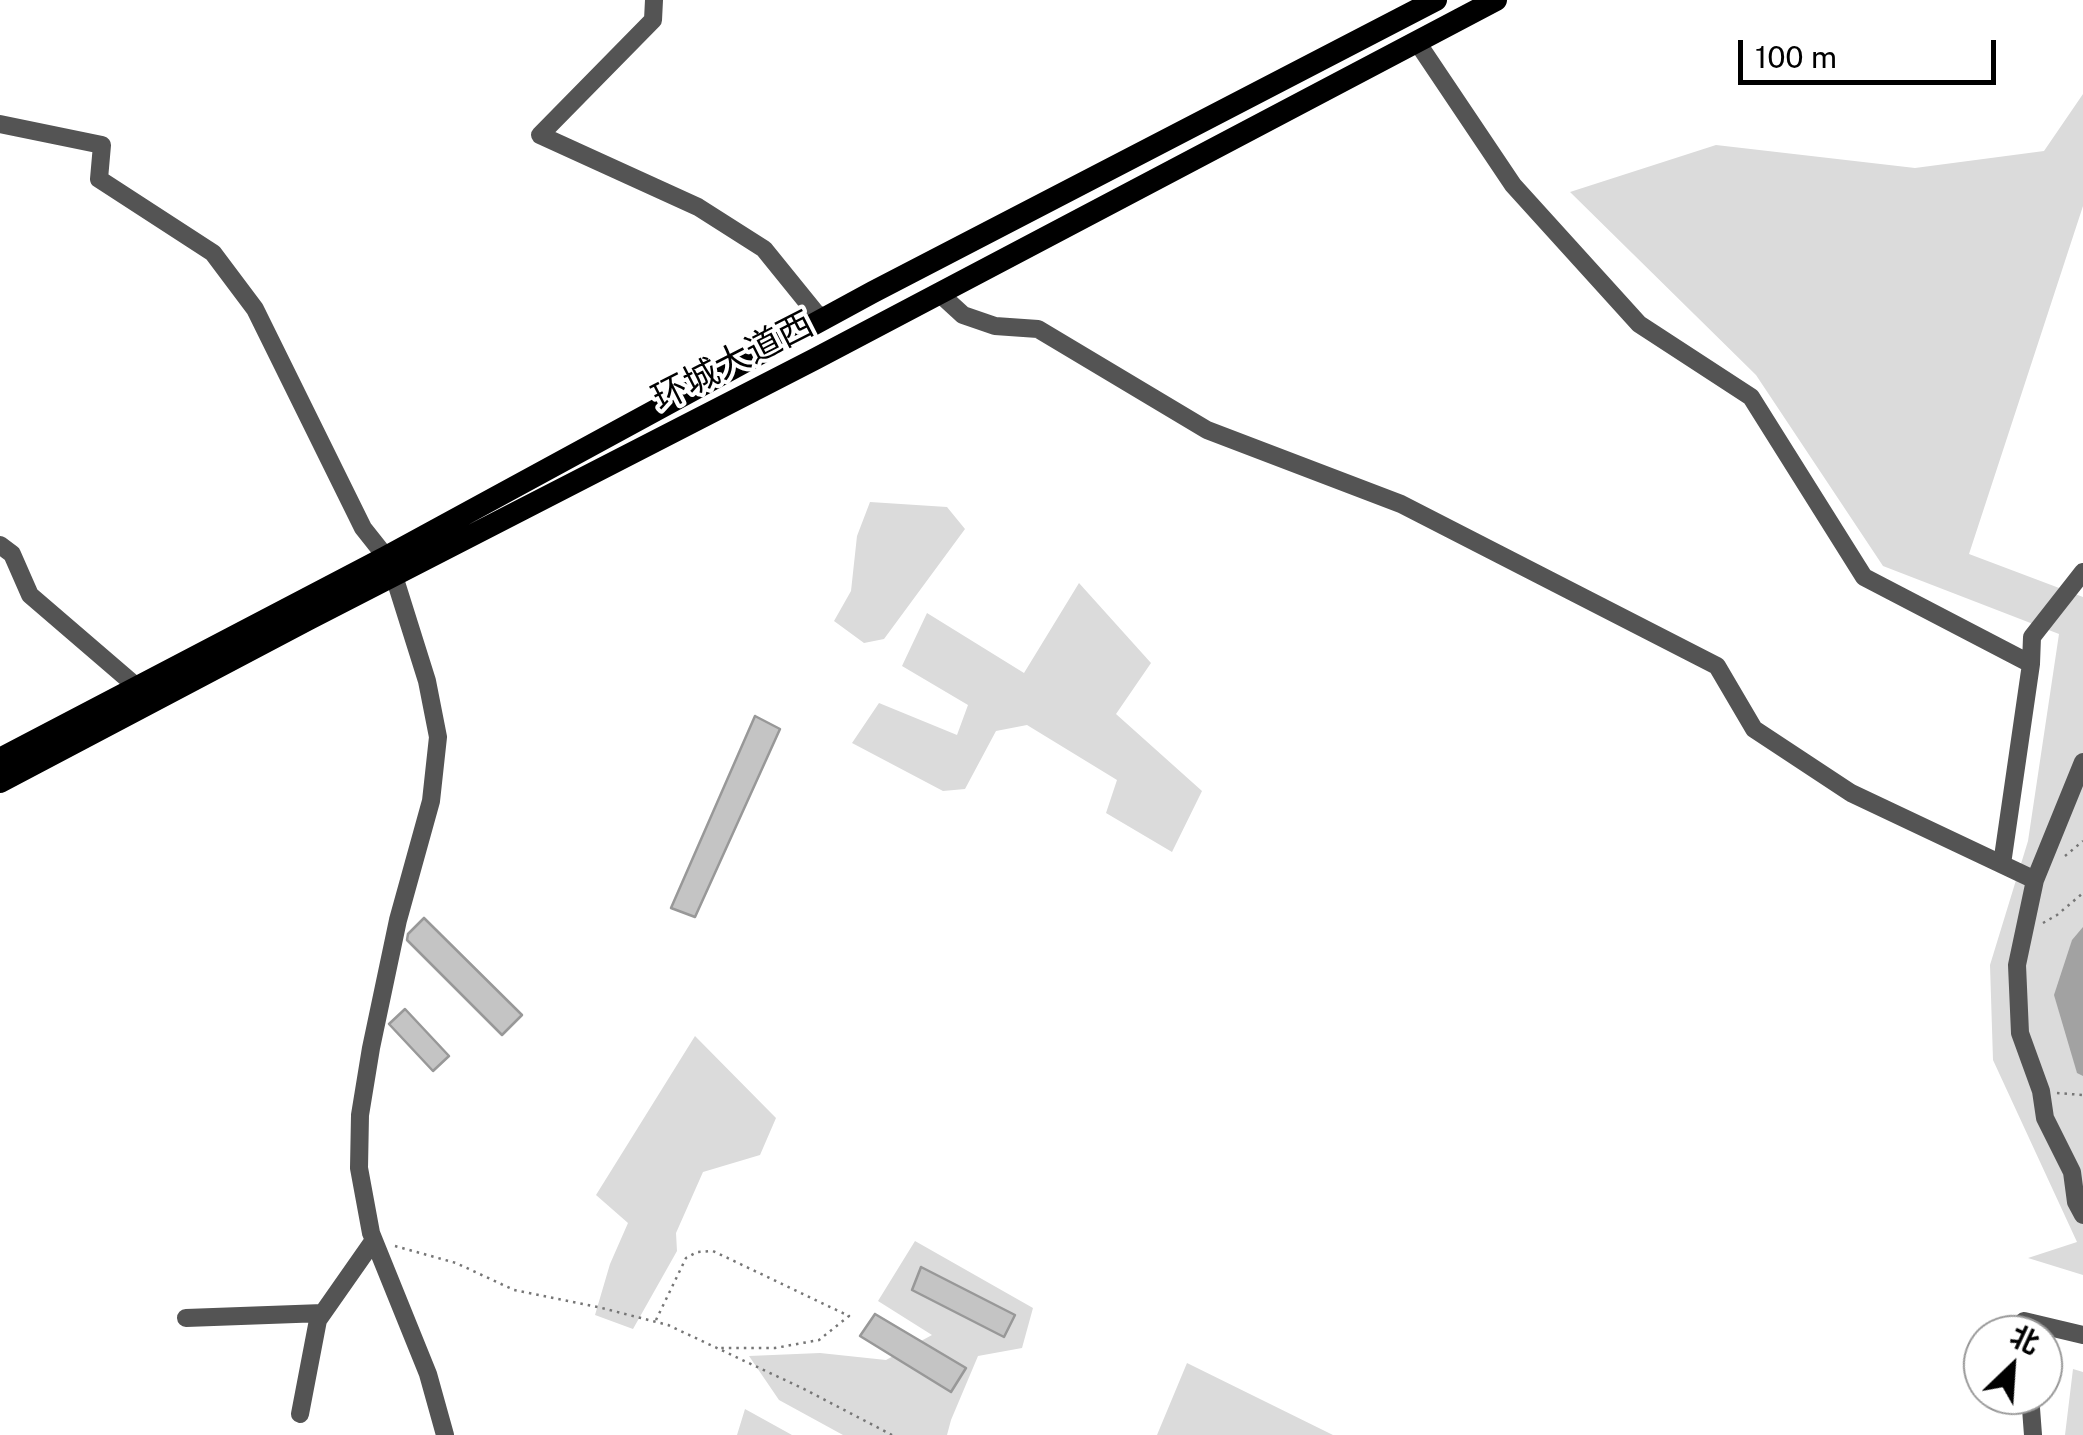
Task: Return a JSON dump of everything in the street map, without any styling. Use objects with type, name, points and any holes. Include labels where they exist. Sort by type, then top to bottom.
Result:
[{"type":"main road","name":"环城大道西","points":[[390,566],[825,318],[1401,9],[1436,0]]},
{"type":"main road","name":"环城大道西","points":[[0,782],[142,696],[390,566],[940,293],[1496,0]]},
{"type":"main road","name":"环城大道西","points":[[0,759],[142,696]]},
{"type":"street","points":[[654,0],[654,20],[540,135],[698,207],[764,249],[815,312],[825,318]]},
{"type":"street","points":[[1418,42],[1514,186],[1639,324],[1751,397],[1864,577],[2031,664]]},
{"type":"street","points":[[0,124],[102,145],[100,179],[213,253],[255,309],[362,528],[390,566],[427,681],[438,738],[431,802],[398,920],[371,1048],[360,1115],[358,1168],[374,1240],[428,1374],[445,1435]]},
{"type":"street","points":[[940,293],[963,315],[995,326],[1038,329],[1208,430],[1401,504],[1716,666],[1754,729],[1851,793],[2035,880]]},
{"type":"street","points":[[0,546],[12,554],[30,595],[142,696]]},
{"type":"street","points":[[2002,864],[2032,637],[2083,572]]},
{"type":"street","points":[[2083,762],[2035,880],[2016,964],[2020,1033],[2041,1091],[2045,1118],[2072,1172],[2076,1202],[2083,1215]]},
{"type":"street","points":[[300,1414],[318,1320],[374,1240]]},
{"type":"street","points":[[186,1318],[323,1312]]},
{"type":"path","points":[[2024,932],[2057,916],[2083,893]]},
{"type":"path","points":[[2041,1091],[2083,1095]]},
{"type":"path","points":[[374,1240],[456,1262],[514,1290],[668,1324],[892,1435]]},
{"type":"path","points":[[656,1321],[686,1258],[697,1252],[713,1251],[849,1316],[819,1340],[774,1348],[718,1348]]},
{"type":"shaded area","points":[[2083,94],[2083,206],[1969,554],[2083,597],[2083,1275],[2028,1258],[2077,1242],[1993,1060],[1990,965],[2028,841],[2059,634],[1883,566],[1756,375],[1570,192],[1716,145],[1915,168],[2044,151]]},
{"type":"shaded area","points":[[870,502],[947,507],[965,529],[884,639],[864,643],[834,621],[851,591],[857,536]]},
{"type":"shaded area","points":[[1079,583],[1151,663],[1116,714],[1202,791],[1172,852],[1106,813],[1117,780],[1027,725],[996,731],[965,789],[943,791],[852,743],[879,703],[957,735],[968,705],[902,666],[927,613],[1024,673]]},
{"type":"shaded area","points":[[2083,927],[2083,1076],[2077,1073],[2054,995],[2072,940]]},
{"type":"shaded area","points":[[695,1036],[776,1118],[760,1155],[703,1172],[676,1233],[677,1251],[633,1329],[595,1315],[610,1264],[628,1223],[596,1195]]},
{"type":"shaded area","points":[[915,1241],[1033,1308],[1022,1348],[978,1356],[947,1435],[843,1435],[779,1400],[749,1356],[820,1353],[886,1360],[932,1335],[878,1301]]},
{"type":"shaded area","points":[[1187,1363],[1333,1435],[1157,1435]]},
{"type":"shaded area","points":[[2073,1369],[2083,1372],[2083,1435],[2065,1435]]},
{"type":"shaded area","points":[[745,1409],[792,1435],[737,1435]]},
{"type":"building","points":[[755,716],[780,729],[695,917],[671,908]]},
{"type":"building","points":[[424,918],[522,1015],[502,1035],[407,940]]},
{"type":"building","points":[[405,1009],[449,1056],[433,1071],[389,1024]]},
{"type":"building","points":[[921,1267],[1015,1315],[1004,1337],[912,1290]]},
{"type":"building","points":[[875,1314],[966,1368],[951,1392],[860,1336]]}]
